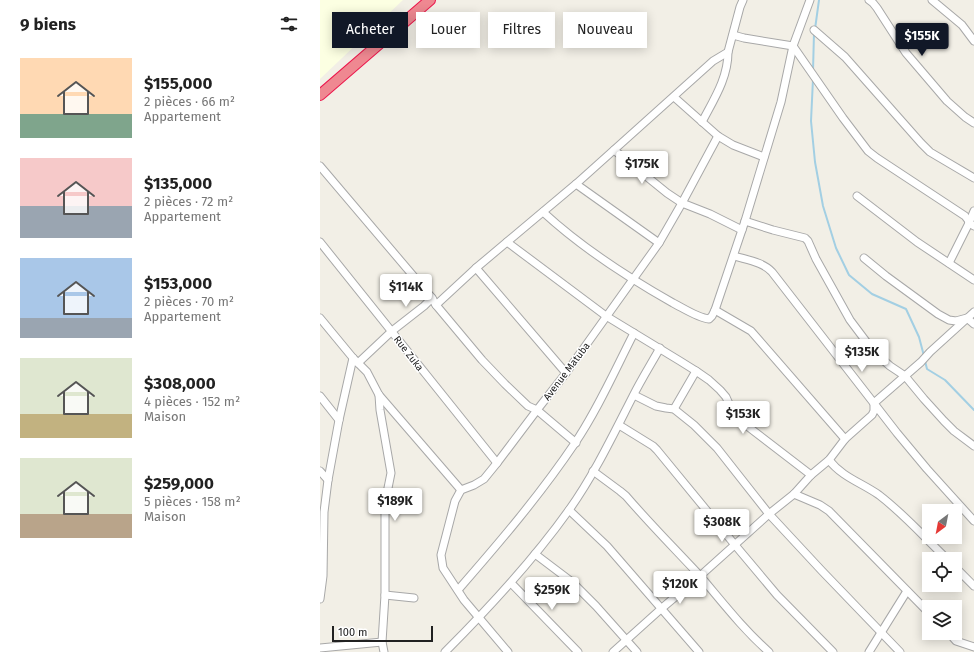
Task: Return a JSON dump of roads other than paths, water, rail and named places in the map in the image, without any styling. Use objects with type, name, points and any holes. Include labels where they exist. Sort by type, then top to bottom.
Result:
[{"type":"highway","points":[[320,95],[430,0]]},
{"type":"street","points":[[702,122],[722,82],[728,65],[728,52],[743,0]]},
{"type":"street","points":[[543,212],[563,230],[633,279],[680,307],[704,319],[709,319],[715,310],[734,256],[781,102],[793,46],[810,0]]},
{"type":"street","points":[[869,0],[877,8],[906,53],[947,100],[964,117],[974,123]]},
{"type":"street","points":[[932,0],[962,25],[974,41]]},
{"type":"street","points":[[814,30],[845,57],[930,152],[974,178]]},
{"type":"street","points":[[733,35],[793,46],[842,118],[868,151],[965,216],[972,225]]},
{"type":"street","points":[[436,304],[476,268],[576,184],[714,61],[728,52]]},
{"type":"street","points":[[674,97],[718,136],[733,145],[764,157]]},
{"type":"street","name":"Avenue Matuba","points":[[461,490],[474,485],[484,478],[566,373],[659,243],[718,136]]},
{"type":"street","points":[[614,150],[667,194],[682,203],[710,214],[742,230]]},
{"type":"street","points":[[320,166],[432,298],[482,360],[528,406],[537,410],[576,442]]},
{"type":"street","points":[[576,184],[659,243]]},
{"type":"street","points":[[857,196],[917,242],[974,280]]},
{"type":"street","points":[[949,263],[972,225],[974,211]]},
{"type":"street","points":[[744,222],[805,238],[854,325],[874,352],[890,366],[905,376],[944,421],[954,431],[974,446]]},
{"type":"street","name":"Rue Zuka","points":[[320,242],[497,463]]},
{"type":"street","points":[[507,242],[606,316],[660,348],[709,380],[726,397],[734,415],[811,475]]},
{"type":"street","points":[[734,256],[762,264],[772,272],[897,433],[974,521]]},
{"type":"street","points":[[864,258],[938,314],[949,320],[956,321],[967,318]]},
{"type":"street","points":[[476,268],[566,373]]},
{"type":"street","points":[[320,599],[323,576],[322,544],[324,512],[328,480],[339,420],[355,361],[432,298]]},
{"type":"street","points":[[715,310],[751,331],[845,439]]},
{"type":"street","points":[[613,652],[769,514],[794,494],[811,475],[829,460],[845,439],[872,415],[874,411],[874,403],[921,362],[974,312]]},
{"type":"street","points":[[320,318],[355,361],[366,372],[379,395],[461,490],[456,501],[441,555],[443,568],[464,600],[508,652]]},
{"type":"street","points":[[967,318],[974,324]]},
{"type":"street","points":[[458,590],[537,495],[576,442],[593,414],[634,333]]},
{"type":"street","points":[[444,652],[479,618],[511,583],[569,510],[619,425],[660,348]]},
{"type":"street","points":[[674,409],[696,371]]},
{"type":"street","points":[[379,395],[380,410],[391,473],[385,503],[385,595],[382,642],[384,652]]},
{"type":"street","points":[[634,395],[656,406],[674,409],[694,425],[717,448],[769,514],[900,652]]},
{"type":"street","points":[[320,396],[339,420]]},
{"type":"street","points":[[619,425],[657,450],[777,595],[833,652]]},
{"type":"street","points":[[829,460],[840,472],[878,494],[894,507],[911,522],[939,552]]},
{"type":"street","points":[[320,471],[328,480]]},
{"type":"street","points":[[593,471],[626,496],[700,576],[755,640],[769,652]]},
{"type":"street","points":[[794,494],[820,505],[829,511],[922,606]]},
{"type":"street","points":[[569,510],[607,546],[699,652]]},
{"type":"street","points":[[535,554],[572,582],[596,606],[637,652]]},
{"type":"street","points":[[962,574],[974,586]]},
{"type":"street","points":[[511,583],[578,652]]},
{"type":"street","points":[[869,652],[880,632],[907,591]]},
{"type":"street","points":[[385,595],[414,598]]},
{"type":"street","points":[[955,640],[974,647]]},
{"type":"street","points":[[320,648],[382,642]]},
{"type":"waterway","points":[[815,29],[819,0]]},
{"type":"waterway","points":[[813,71],[814,33]]},
{"type":"waterway","points":[[813,79],[811,121],[815,162],[823,206],[836,248],[849,275],[872,294],[906,309],[919,337],[924,356]]},
{"type":"waterway","points":[[925,361],[927,369],[945,380],[974,410]]}]
